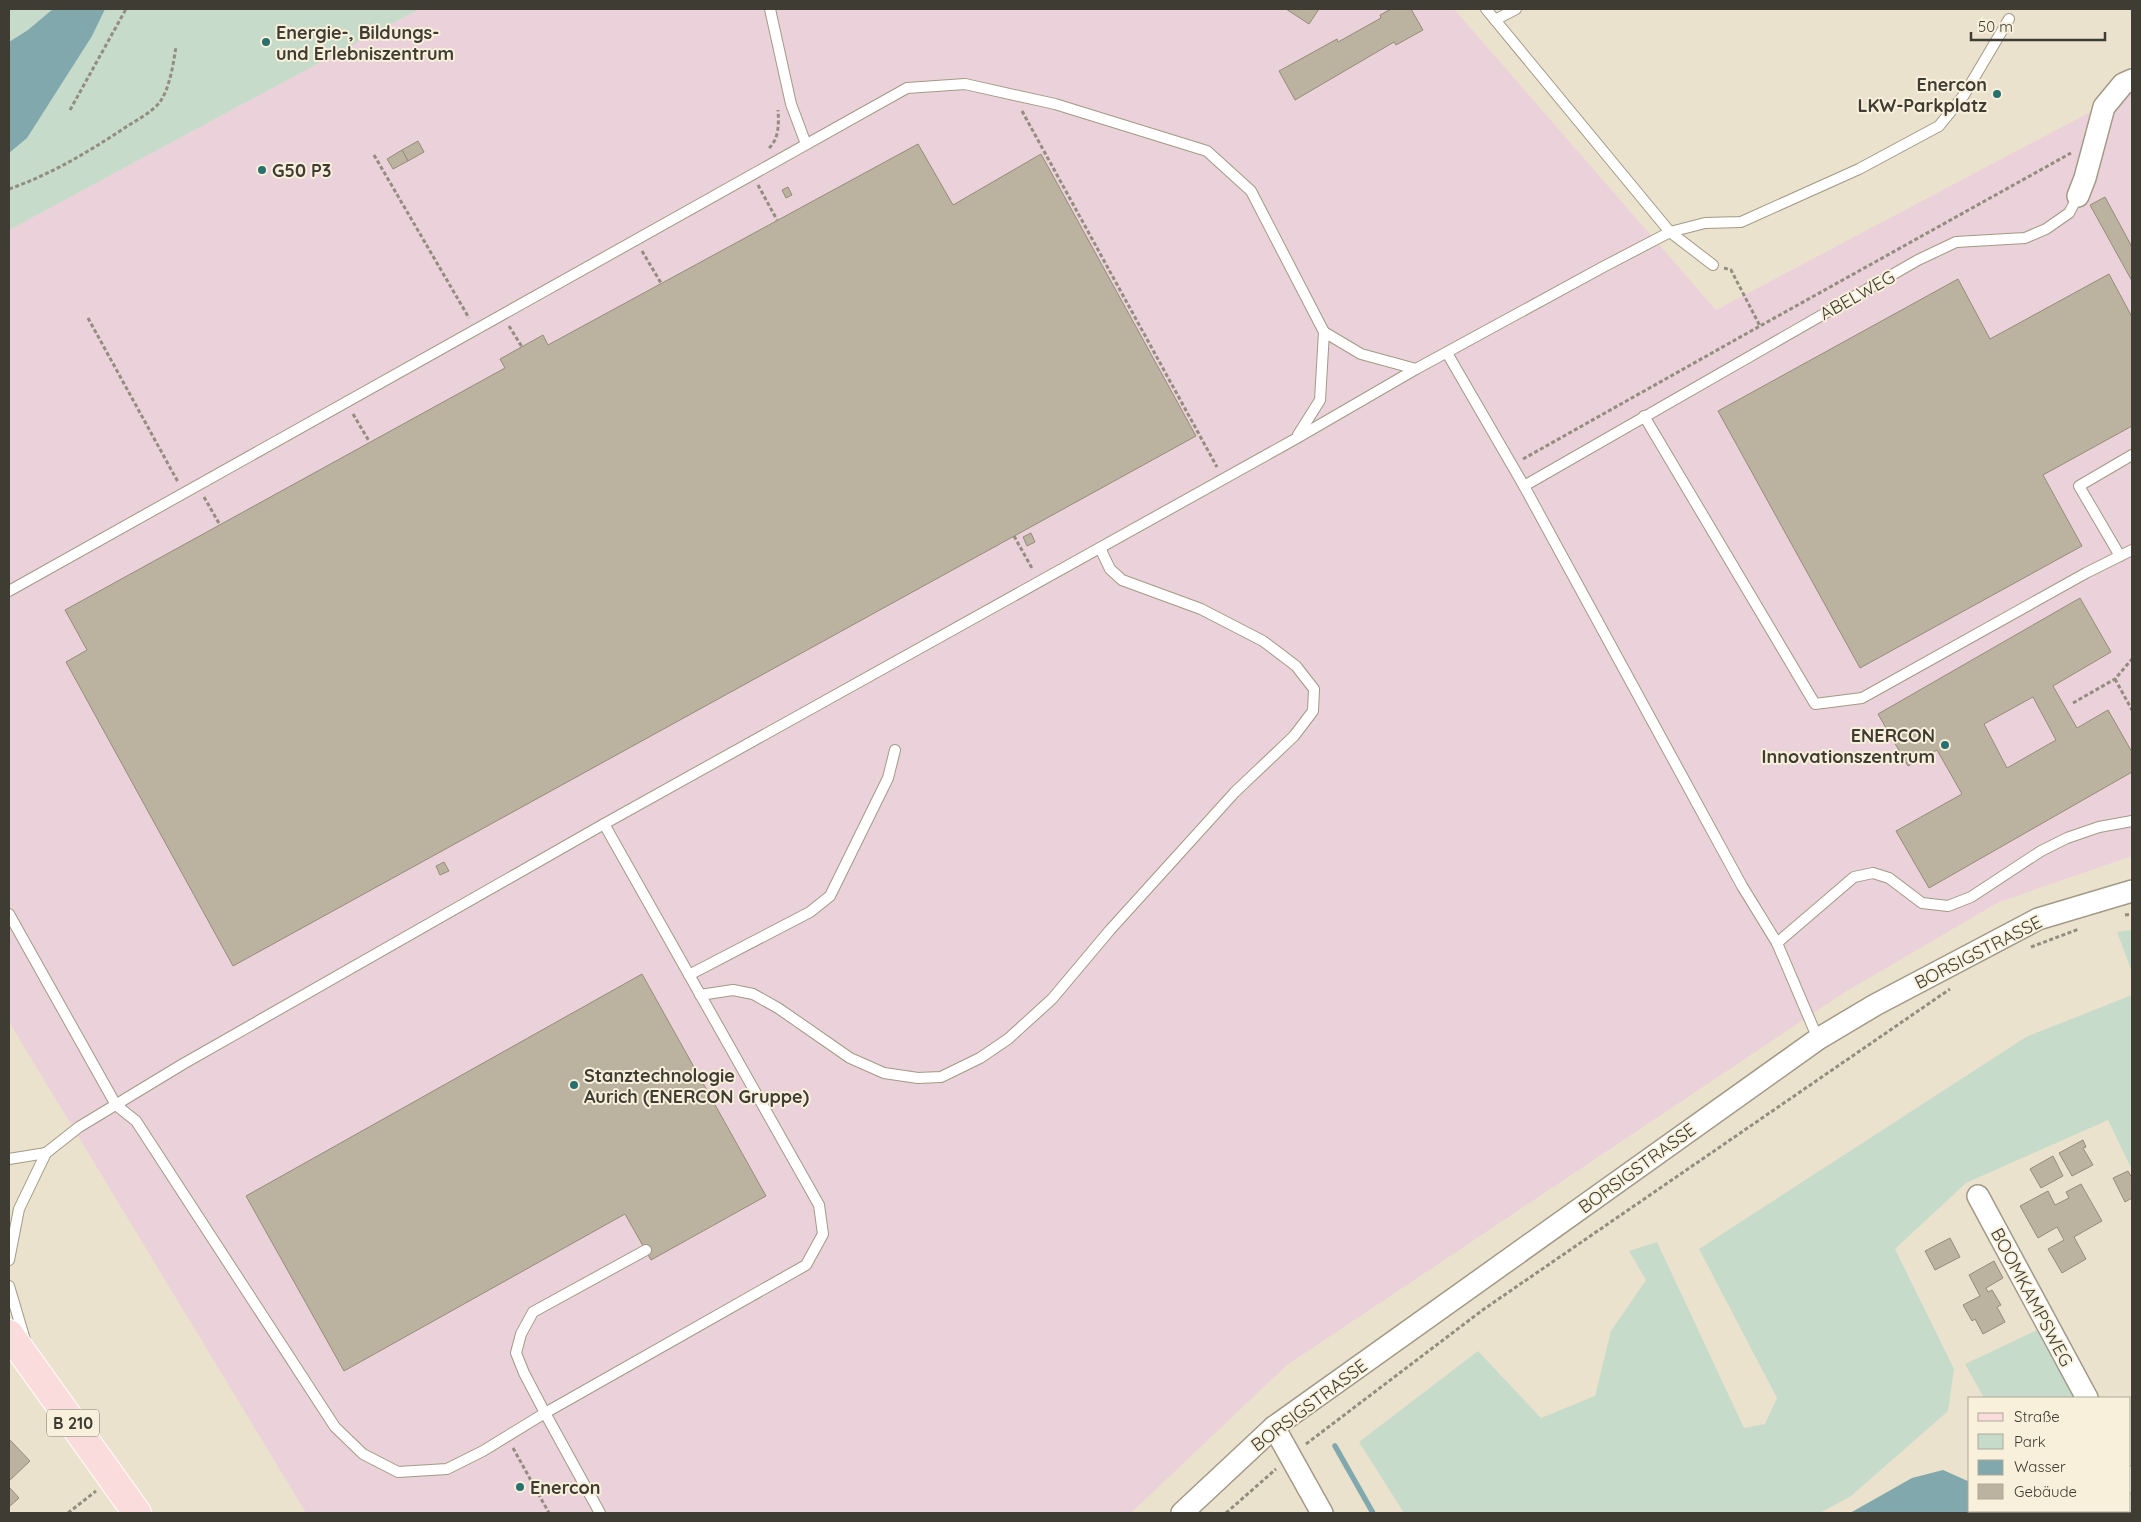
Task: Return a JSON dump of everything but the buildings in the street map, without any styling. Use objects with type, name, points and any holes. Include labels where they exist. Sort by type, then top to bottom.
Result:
[{"type":"main road","name":"B 210","points":[[9,1334],[136,1513]]},
{"type":"street","name":"ABELWEG","points":[[2078,196],[2104,108],[2123,84],[2132,80]]},
{"type":"street","name":"BORSIGSTRASSE","points":[[1182,1513],[1274,1427],[1818,1039],[1875,1004],[2038,919],[2132,891]]},
{"type":"street","name":"BOOMKAMPSWEG","points":[[1978,1196],[2086,1397]]},
{"type":"street","points":[[1274,1427],[1322,1513]]},
{"type":"lane","points":[[770,9],[791,104],[806,144]]},
{"type":"lane","points":[[1486,9],[1670,232],[1713,265]]},
{"type":"lane","points":[[1495,20],[1516,9]]},
{"type":"lane","points":[[9,1260],[19,1209],[46,1153],[79,1127],[183,1064],[604,824],[1297,438],[1416,369],[1670,232],[1705,223],[1741,222],[1859,169],[1939,126],[1964,95],[2009,19]]},
{"type":"lane","points":[[9,590],[907,88],[965,84],[1013,94],[1055,104],[1207,151],[1251,191],[1324,332],[1320,400],[1297,438]]},
{"type":"lane","name":"ABELWEG","points":[[1524,486],[1918,260],[1956,242],[2025,238],[2046,229],[2069,213],[2078,196]]},
{"type":"lane","points":[[1324,332],[1361,354],[1416,369]]},
{"type":"lane","points":[[1447,353],[1524,486],[1742,886],[1777,943],[1818,1039]]},
{"type":"lane","points":[[1644,416],[1815,704],[1862,698],[2132,550]]},
{"type":"lane","points":[[2120,556],[2079,486],[2132,455]]},
{"type":"lane","points":[[700,995],[733,990],[753,994],[778,1008],[850,1058],[867,1066],[893,1074],[918,1078],[940,1077],[980,1058],[1008,1039],[1052,999],[1110,930],[1228,799],[1294,736],[1313,711],[1314,689],[1296,666],[1263,641],[1201,609],[1122,580],[1110,570],[1100,548]]},
{"type":"lane","points":[[689,975],[810,912],[830,896],[888,778],[895,750]]},
{"type":"lane","points":[[1777,943],[1854,877],[1873,873],[1889,878],[1922,903],[1948,906],[1971,897],[2041,851],[2067,838],[2099,827],[2132,821]]},
{"type":"lane","points":[[9,914],[116,1105],[136,1121],[335,1427],[363,1454],[398,1472],[447,1470],[806,1265],[823,1234],[819,1205],[604,824]]},
{"type":"lane","points":[[9,1159],[46,1153]]},
{"type":"lane","points":[[600,1513],[524,1373],[516,1353],[521,1334],[533,1312],[646,1250]]},
{"type":"lane","points":[[9,1286],[25,1341],[48,1388]]},
{"type":"path","points":[[70,110],[126,9]]},
{"type":"path","points":[[9,189],[43,177],[101,144],[145,115],[160,102],[171,74],[176,47]]},
{"type":"path","points":[[1013,94],[1223,479]]},
{"type":"path","points":[[773,163],[767,150],[774,144],[778,132],[777,108]]},
{"type":"path","points":[[1512,466],[2096,140]]},
{"type":"path","points":[[374,155],[476,329]]},
{"type":"path","points":[[752,174],[777,220]]},
{"type":"path","points":[[636,240],[661,283]]},
{"type":"path","points":[[1713,265],[1731,270],[1760,326]]},
{"type":"path","points":[[502,314],[522,347]]},
{"type":"path","points":[[88,318],[184,492]]},
{"type":"path","points":[[346,402],[369,442]]},
{"type":"path","points":[[197,485],[220,525]]},
{"type":"path","points":[[1014,536],[1040,582]]},
{"type":"path","points":[[2073,703],[2115,679],[2132,659]]},
{"type":"path","points":[[2115,679],[2132,710]]},
{"type":"path","points":[[2117,917],[2132,914]]},
{"type":"path","name":"BORSIGSTRASSE","points":[[2023,950],[2083,928]]},
{"type":"path","name":"BORSIGSTRASSE","points":[[1226,1513],[1290,1456],[1484,1309],[1850,1056],[1953,988]]},
{"type":"path","points":[[506,1437],[549,1513]]},
{"type":"path","points":[[68,1513],[112,1478]]},
{"type":"shaded area","points":[[419,9],[1454,9],[1716,310],[2132,90],[2132,856],[1999,902],[1845,992],[1287,1365],[1131,1513],[306,1513],[9,1022],[9,230]]},
{"type":"green space","points":[[9,9],[419,9],[9,230]]},
{"type":"green space","points":[[2132,930],[2132,972],[2117,932]]},
{"type":"green space","points":[[2132,995],[2132,1170],[2108,1120],[1966,1183],[1895,1249],[1954,1369],[1948,1411],[1851,1496],[1820,1513],[1404,1513],[1359,1442],[1478,1351],[1541,1418],[1595,1396],[1611,1331],[1646,1280],[1629,1251],[1657,1242],[1744,1428],[1765,1424],[1777,1398],[1699,1249],[2026,1037]]},
{"type":"green space","points":[[2037,1330],[2073,1397],[1983,1397],[1965,1364]]},
{"type":"water","points":[[53,9],[105,9],[92,36],[27,138],[9,153],[9,42],[28,30]]},
{"type":"water","points":[[1943,1470],[1968,1481],[1968,1512],[1995,1513],[1850,1513],[1912,1478]]},
{"type":"waterway","points":[[1335,1446],[1373,1513]]},
{"type":"place","name":"Energie-, Bildungs- und Erlebniszentrum","points":[[266,42]]},
{"type":"place","name":"Enercon LKW-Parkplatz","points":[[1997,94]]},
{"type":"place","name":"G50 P3","points":[[262,170]]},
{"type":"place","name":"ENERCON Innovationszentrum","points":[[1945,745]]},
{"type":"place","name":"Stanztechnologie Aurich (ENERCON Gruppe)","points":[[574,1085]]},
{"type":"place","name":"Enercon","points":[[520,1487]]}]
